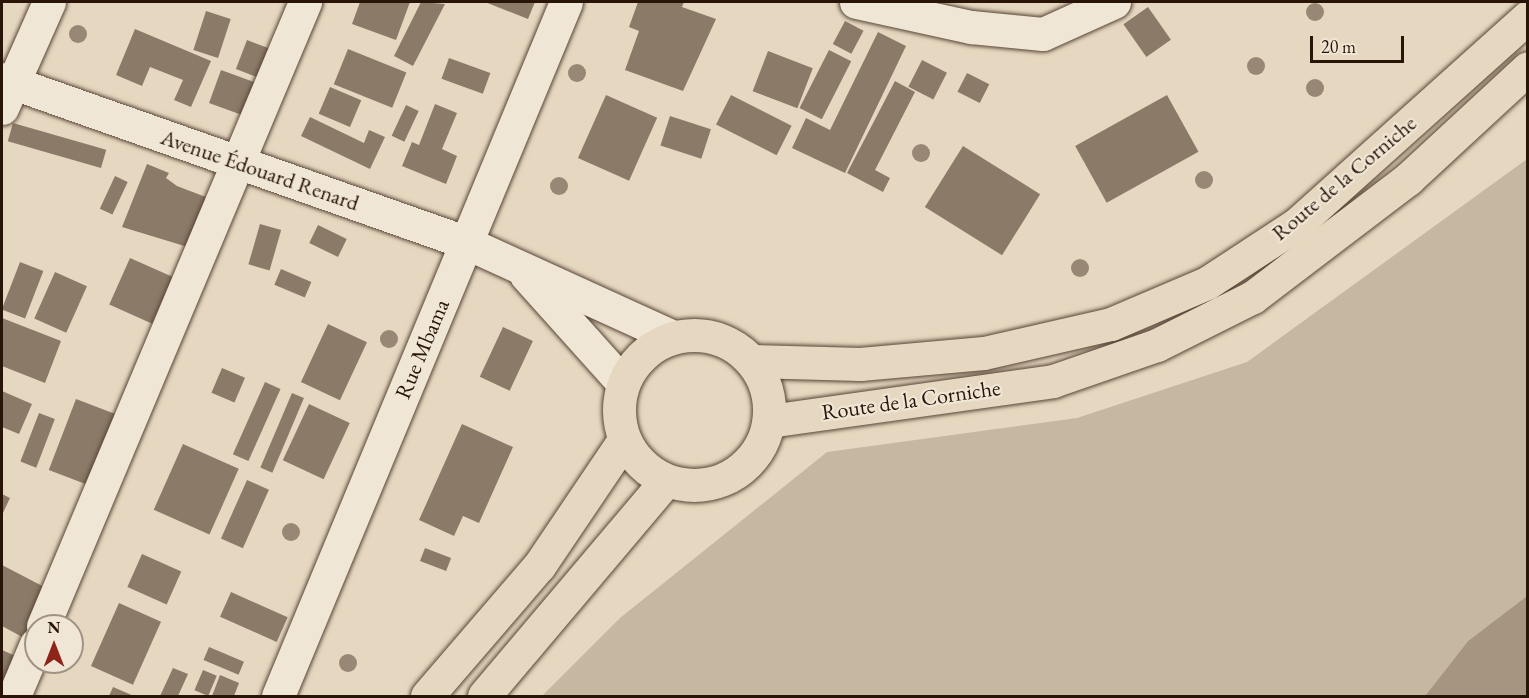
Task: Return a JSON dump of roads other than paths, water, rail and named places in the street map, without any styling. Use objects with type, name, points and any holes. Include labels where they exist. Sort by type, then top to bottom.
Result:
[{"type":"main road","name":"Route de la Corniche","points":[[673,337],[711,338],[752,361],[860,364],[984,353],[1111,324],[1207,283],[1297,224],[1527,17]]},
{"type":"main road","name":"Route de la Corniche","points":[[770,421],[1053,381],[1157,345],[1252,297],[1408,179],[1527,68]]},
{"type":"main road","points":[[673,337],[652,347],[623,383],[618,402],[624,440],[640,465],[666,481],[693,486],[728,478],[761,447],[770,421],[764,379],[752,361]]},
{"type":"main road","points":[[427,696],[538,566],[624,440]]},
{"type":"main road","points":[[484,696],[666,481]]},
{"type":"street","points":[[5,90],[49,2]]},
{"type":"street","points":[[49,614],[305,2]]},
{"type":"street","name":"Rue Mbama","points":[[278,696],[566,2]]},
{"type":"street","points":[[856,2],[971,27],[1043,34],[1114,2]]},
{"type":"street","name":"Avenue Édouard Renard","points":[[5,90],[239,162],[467,243],[673,337]]},
{"type":"street","name":"Avenue Édouard Renard","points":[[517,265],[623,383]]},
{"type":"street","points":[[14,696],[24,672]]}]
